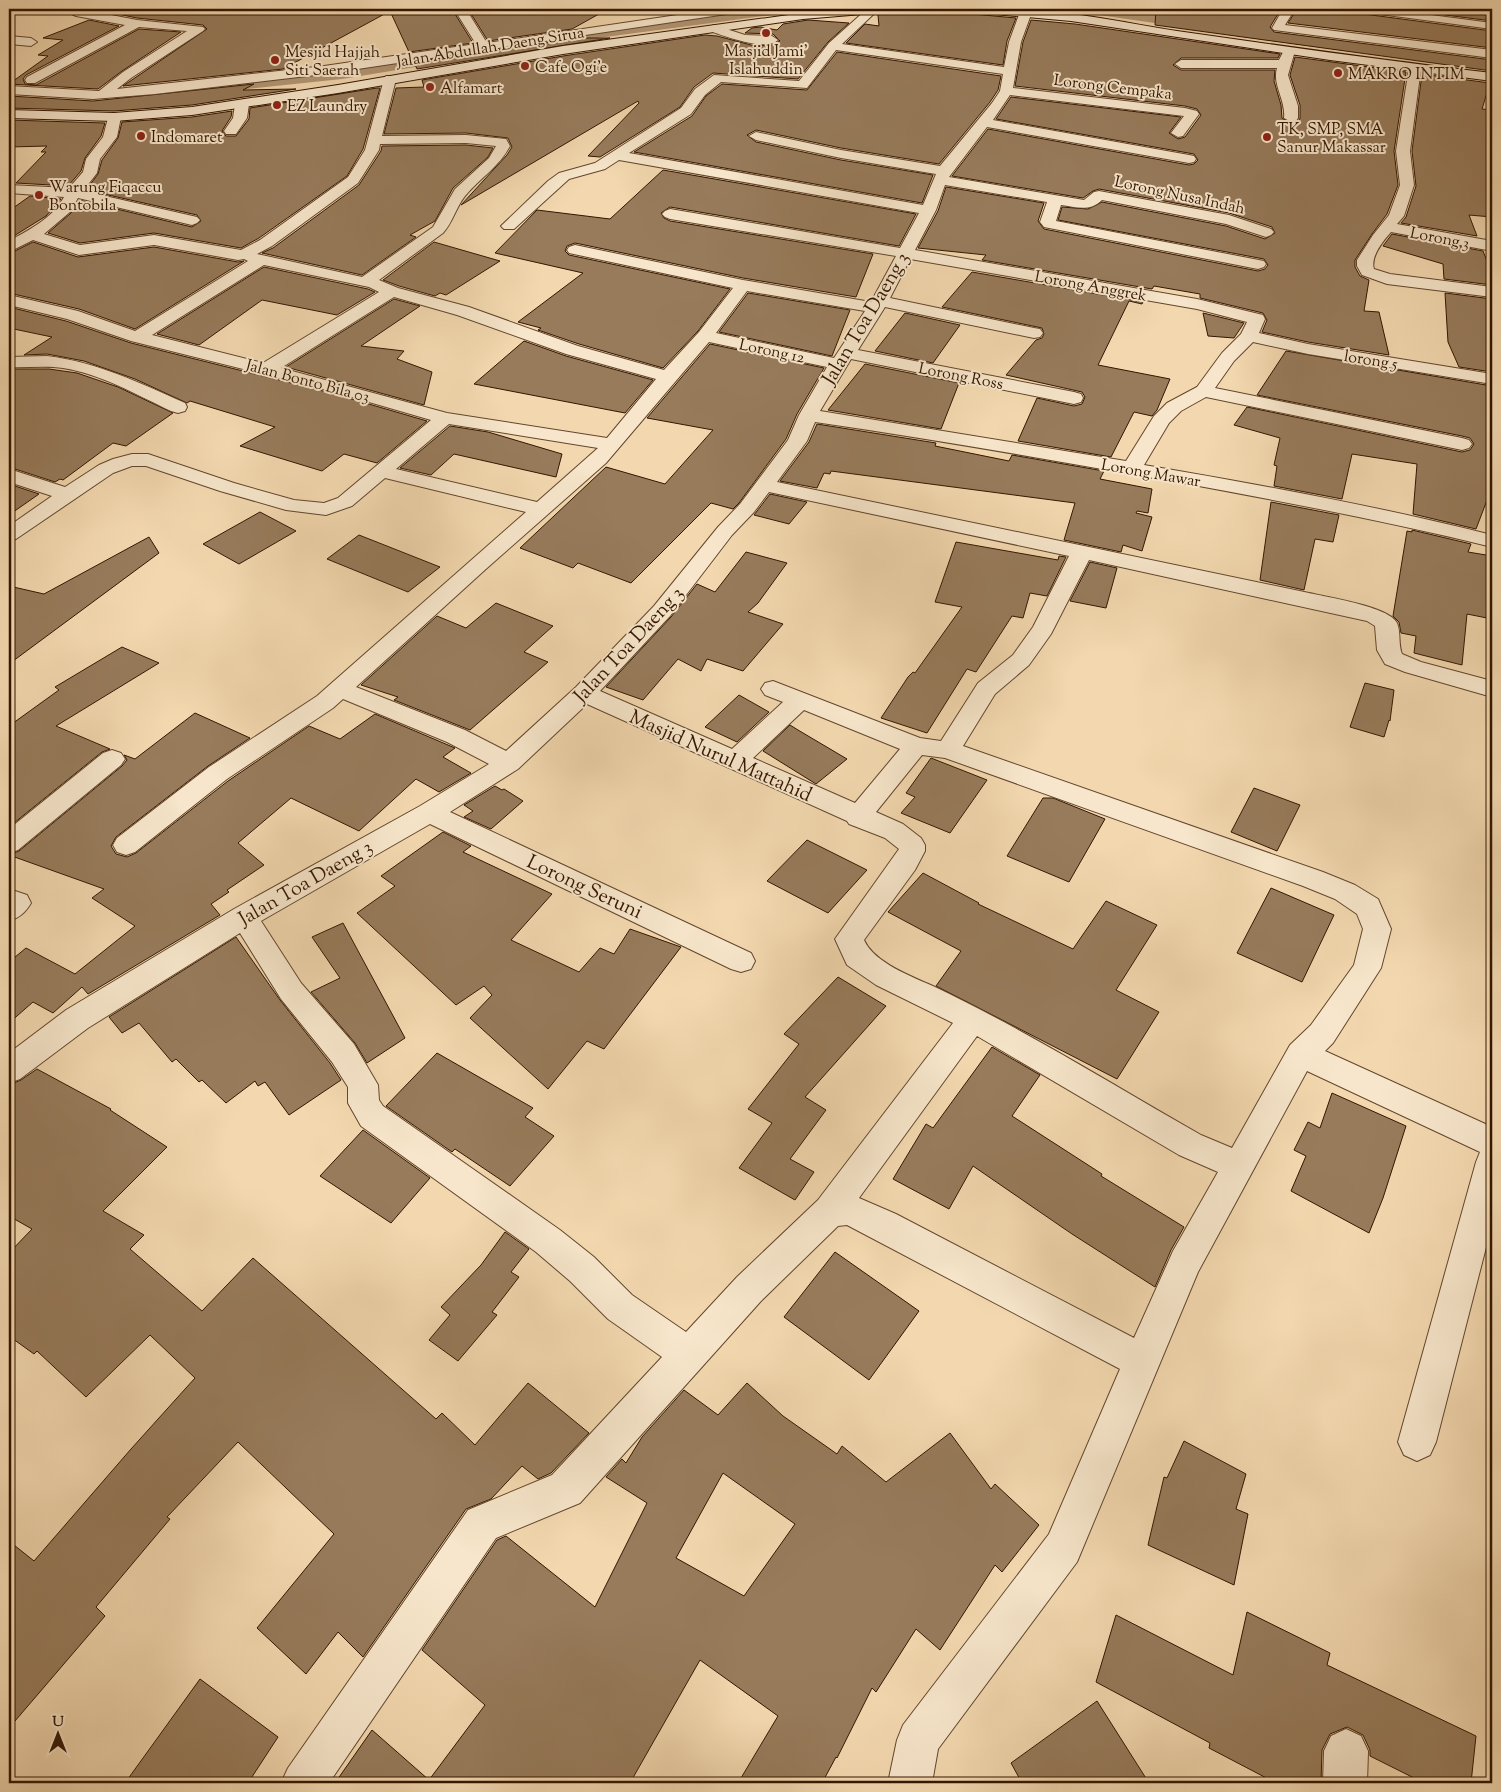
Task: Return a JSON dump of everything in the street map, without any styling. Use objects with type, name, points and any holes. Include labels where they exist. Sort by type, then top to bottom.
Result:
[{"type":"street","points":[[20,9],[38,9]]},
{"type":"street","points":[[67,9],[75,10],[76,13],[137,23],[199,29],[127,75],[105,93]]},
{"type":"street","points":[[460,9],[483,46]]},
{"type":"street","points":[[16,83],[62,90],[105,93],[155,90],[326,72],[483,46],[740,9]]},
{"type":"street","points":[[509,226],[564,176],[600,166],[686,111],[700,92],[718,78],[801,86],[833,46],[873,9]]},
{"type":"street","name":"Jalan Abdullah Daeng Sirua","points":[[9,114],[114,117],[192,111],[563,50],[803,16],[886,9]]},
{"type":"street","points":[[973,9],[1027,10],[1288,57],[1492,76]]},
{"type":"street","points":[[1289,9],[1278,28],[1492,54]]},
{"type":"street","points":[[1364,9],[1430,20],[1492,26]]},
{"type":"street","name":"Jalan Toa Daeng 3","points":[[9,1070],[77,1019],[244,917],[430,813],[509,763],[584,693],[662,611],[765,485],[797,441],[808,415],[878,304],[928,210],[942,175],[998,105],[1008,81],[1015,42],[1027,10]]},
{"type":"street","points":[[16,83],[137,23]]},
{"type":"street","points":[[714,28],[744,39],[772,40]]},
{"type":"street","points":[[9,40],[31,42]]},
{"type":"street","points":[[833,46],[1008,81]]},
{"type":"street","points":[[1181,64],[1288,57]]},
{"type":"street","points":[[1288,57],[1282,68],[1281,78],[1292,107],[1291,118]]},
{"type":"street","points":[[1415,68],[1403,151],[1407,185],[1396,216],[1378,238],[1365,260],[1365,266],[1368,272],[1393,280],[1492,292]]},
{"type":"street","points":[[326,72],[337,87]]},
{"type":"street","points":[[242,255],[266,243],[353,180],[375,140],[390,79]]},
{"type":"street","name":"Lorong Cempaka","points":[[1008,81],[1192,114],[1178,132]]},
{"type":"street","points":[[16,83],[105,93],[128,88]]},
{"type":"street","points":[[232,131],[240,118],[242,104]]},
{"type":"street","points":[[9,247],[32,235],[65,209],[73,192],[90,173],[93,158],[110,137],[114,117]]},
{"type":"street","points":[[983,122],[1189,159]]},
{"type":"street","name":"Lorong Nusa Indah","points":[[756,136],[1054,200],[1084,204],[1091,203],[1099,195],[1229,220],[1266,232]]},
{"type":"street","points":[[367,282],[438,230],[445,222],[456,199],[497,157],[503,146],[501,142],[478,139],[375,140]]},
{"type":"street","points":[[616,155],[928,210]]},
{"type":"street","points":[[9,188],[73,192],[192,220]]},
{"type":"street","points":[[1054,200],[1049,224],[1258,264]]},
{"type":"street","points":[[670,214],[905,253]]},
{"type":"street","name":"Lorong 3","points":[[1388,227],[1492,246]]},
{"type":"street","points":[[32,235],[79,250],[154,240],[242,255],[367,282],[463,311],[572,350],[668,377]]},
{"type":"street","points":[[575,250],[743,285],[878,304],[1034,333]]},
{"type":"street","name":"Lorong Anggrek","points":[[905,253],[1231,311],[1257,319],[1249,336]]},
{"type":"street","points":[[137,337],[261,260]]},
{"type":"street","points":[[126,845],[218,772],[325,702],[479,563],[599,460],[705,336],[743,285]]},
{"type":"street","points":[[266,369],[392,291]]},
{"type":"street","name":"Jalan Bonto Bila 03","points":[[9,300],[72,315],[137,337],[266,369],[445,418],[611,444]]},
{"type":"street","name":"Lorong 12","points":[[705,336],[843,358]]},
{"type":"street","points":[[1132,468],[1161,420],[1174,407],[1202,391],[1228,357],[1249,336]]},
{"type":"street","name":"lorong 5","points":[[1249,336],[1308,348],[1492,379]]},
{"type":"street","name":"Lorong Ross","points":[[843,358],[1074,398]]},
{"type":"street","points":[[9,362],[48,361],[78,367],[102,374],[178,407]]},
{"type":"street","points":[[1202,391],[1462,444]]},
{"type":"street","name":"Lorong Mawar","points":[[808,415],[929,433],[1132,468],[1340,507],[1492,541]]},
{"type":"street","points":[[9,534],[106,469],[132,460],[148,460],[293,506],[326,509],[345,502],[445,418]]},
{"type":"street","points":[[380,471],[541,509]]},
{"type":"street","points":[[9,475],[68,495]]},
{"type":"street","points":[[765,485],[1375,616],[1386,623],[1387,646],[1393,659],[1413,667],[1492,689]]},
{"type":"street","points":[[948,750],[986,689],[1022,660],[1043,629],[1082,552]]},
{"type":"street","points":[[339,689],[456,736],[509,763]]},
{"type":"street","points":[[773,689],[916,746],[948,750],[1313,879],[1344,892],[1368,906],[1377,929],[1367,968],[1322,1034],[1302,1054],[1185,1262],[1063,1548],[918,1740],[910,1783]]},
{"type":"street","name":"Masjid Nurul Mattahid","points":[[584,693],[858,817],[894,831],[912,845],[912,851],[905,863],[849,939],[857,957],[886,977],[973,1019]]},
{"type":"street","points":[[735,761],[800,700]]},
{"type":"street","points":[[858,817],[916,746]]},
{"type":"street","points":[[9,843],[112,759]]},
{"type":"street","name":"Lorong Seruni","points":[[430,813],[741,961]]},
{"type":"street","points":[[9,899],[17,903],[9,910]]},
{"type":"street","points":[[244,917],[291,991],[343,1053],[363,1085],[364,1103],[372,1116],[548,1241],[582,1269],[620,1308],[661,1338],[691,1354]]},
{"type":"street","points":[[302,1783],[482,1524],[566,1490],[749,1289],[830,1211],[973,1019],[1190,1145],[1239,1166]]},
{"type":"street","points":[[1302,1054],[1492,1142]]},
{"type":"street","points":[[1417,1442],[1492,1162]]},
{"type":"street","points":[[830,1211],[849,1209],[884,1225],[1142,1361]]},
{"type":"building","points":[[117,9],[452,9],[473,43],[409,52],[390,11],[283,69],[123,86],[207,29],[203,25],[137,18],[108,12]]},
{"type":"building","points":[[468,9],[608,9],[572,29],[488,41]]},
{"type":"building","points":[[953,9],[966,10],[973,14],[1016,18],[1007,41],[1003,65],[846,43],[865,24],[879,26],[878,15],[890,12],[953,13]]},
{"type":"building","points":[[1156,9],[1281,9],[1270,27],[1274,32],[1492,60],[1492,71],[1155,25]]},
{"type":"building","points":[[1297,9],[1356,9],[1364,14],[1492,31],[1492,48],[1288,23]]},
{"type":"building","points":[[1398,9],[1492,9],[1492,21]]},
{"type":"building","points":[[89,20],[119,26],[26,75],[23,79],[25,84],[36,85],[139,29],[181,32],[98,89],[9,84],[48,56],[38,55],[63,40],[43,38]]},
{"type":"building","points":[[808,20],[849,23],[828,42],[798,79],[713,73],[694,87],[680,107],[600,157],[588,156],[639,103],[638,101],[461,205],[507,155],[512,147],[508,138],[466,133],[384,134],[396,88],[424,87],[422,80],[563,56],[705,35],[717,36],[755,46],[772,45],[780,41],[773,34],[745,33],[752,28],[760,27],[777,30],[783,24]]},
{"type":"building","points":[[1031,20],[1075,24],[1280,54],[1278,58],[1181,58],[1173,65],[1181,70],[1275,70],[1274,81],[1281,105],[1282,118],[1291,124],[1298,122],[1300,118],[1300,105],[1290,75],[1295,57],[1406,72],[1394,151],[1398,185],[1387,214],[1355,260],[1355,267],[1360,276],[1369,280],[1364,311],[1379,312],[1389,355],[1308,342],[1262,332],[1267,320],[1263,313],[1200,298],[1200,294],[1154,286],[1152,289],[982,260],[986,255],[918,248],[938,211],[946,187],[1044,203],[1038,221],[1044,229],[1258,271],[1265,269],[1268,265],[1264,259],[1058,220],[1062,207],[1088,209],[1102,202],[1226,226],[1265,239],[1275,233],[1272,227],[1229,213],[1099,189],[1083,198],[952,176],[988,129],[1189,165],[1194,164],[1198,160],[1194,154],[996,119],[1011,97],[1181,117],[1169,133],[1178,139],[1185,137],[1201,115],[1197,109],[1185,106],[1015,86],[1023,42]]},
{"type":"building","points":[[580,38],[610,38],[417,69],[414,62]]},
{"type":"building","points":[[837,52],[1001,76],[998,90],[990,102],[939,164],[841,148],[756,130],[747,135],[756,142],[841,160],[933,175],[922,203],[634,152],[692,116],[706,96],[722,84],[807,90]]},
{"type":"building","points":[[1422,74],[1490,83],[1482,109],[1492,110],[1492,217],[1469,215],[1477,236],[1401,223],[1406,217],[1416,186],[1412,151]]},
{"type":"building","points":[[254,84],[243,90],[296,89],[192,105],[114,111],[9,108],[9,96],[93,101]]},
{"type":"building","points":[[380,88],[363,149],[347,176],[259,238],[241,248],[154,233],[80,243],[48,233],[71,213],[79,200],[192,227],[201,221],[197,215],[86,190],[98,174],[102,160],[118,138],[122,122],[192,117],[232,111],[231,117],[222,131],[226,136],[236,136],[249,119],[250,108]]},
{"type":"building","points":[[9,120],[105,123],[101,136],[85,158],[81,171],[68,186],[16,183],[46,152],[41,152],[47,146],[9,147]]},
{"type":"building","points":[[466,145],[493,148],[488,157],[453,188],[435,221],[410,235],[416,237],[362,275],[262,253],[273,248],[359,185],[381,151],[382,146]]},
{"type":"building","points":[[663,170],[916,214],[899,246],[670,207],[661,213],[664,218],[670,221],[873,254],[856,297],[743,278],[575,243],[567,246],[565,251],[569,255],[730,289],[698,331],[663,368],[579,344],[538,330],[541,328],[518,322],[583,273],[495,253],[537,210],[610,219]]},
{"type":"building","points":[[30,196],[61,199],[46,216],[9,239],[9,211]]},
{"type":"building","points":[[1392,234],[1483,251],[1492,274],[1492,285],[1444,279],[1443,264],[1383,246]]},
{"type":"building","points":[[33,242],[78,257],[154,247],[238,262],[244,261],[135,329],[79,309],[9,293],[9,254]]},
{"type":"building","points":[[434,242],[500,261],[446,295],[440,293],[435,296],[383,280]]},
{"type":"building","points":[[264,267],[375,292],[337,315],[262,300],[199,345],[157,334]]},
{"type":"building","points":[[972,272],[1143,302],[1142,304],[1129,301],[1098,365],[1170,379],[1157,410],[1152,416],[1134,412],[1111,457],[1018,441],[1037,398],[1074,406],[1082,404],[1085,397],[1082,392],[1006,375],[1036,340],[1042,338],[1044,334],[1042,328],[942,307]]},
{"type":"building","points":[[748,293],[850,310],[832,356],[719,332]]},
{"type":"building","points":[[1445,293],[1492,299],[1492,372],[1459,367],[1448,342]]},
{"type":"building","points":[[394,299],[420,306],[361,346],[404,351],[397,359],[432,372],[424,405],[286,367]]},
{"type":"building","points":[[9,307],[66,321],[131,343],[331,393],[427,421],[377,463],[344,454],[322,471],[240,446],[275,427],[190,401],[187,403],[135,379],[84,361],[47,354],[24,355],[52,337],[9,328]]},
{"type":"building","points":[[905,313],[960,325],[933,363],[875,351]]},
{"type":"building","points":[[1203,313],[1244,323],[1234,338],[1208,336]]},
{"type":"building","points":[[524,341],[566,356],[653,380],[625,413],[474,384]]},
{"type":"building","points":[[710,344],[824,368],[797,414],[786,439],[739,503],[733,509],[711,503],[631,583],[578,563],[573,568],[520,548],[606,467],[665,484],[713,430],[647,418]]},
{"type":"building","points":[[1286,351],[1492,386],[1492,437],[1489,431],[1489,495],[1476,529],[1413,514],[1417,464],[1352,454],[1342,499],[1274,486],[1277,466],[1274,465],[1280,438],[1234,425],[1247,407],[1462,452],[1470,450],[1474,444],[1470,438],[1462,436],[1257,395]]},
{"type":"building","points":[[865,364],[959,383],[941,429],[828,410]]},
{"type":"building","points":[[9,369],[49,369],[77,373],[118,387],[173,413],[126,446],[113,443],[63,480],[60,479],[55,482],[9,467]]},
{"type":"building","points":[[817,424],[936,443],[935,446],[1009,461],[1012,455],[1104,471],[1100,479],[1152,489],[1148,513],[1137,511],[1136,513],[1152,517],[1142,551],[1123,545],[1121,552],[1064,540],[1075,503],[831,471],[830,474],[824,473],[817,488],[780,481],[809,442]]},
{"type":"building","points":[[450,426],[488,432],[562,454],[556,477],[454,454],[431,475],[400,468]]},
{"type":"building","points":[[9,484],[39,494],[9,515]]},
{"type":"building","points":[[770,494],[807,502],[789,524],[754,515]]},
{"type":"building","points":[[1271,502],[1339,515],[1333,542],[1315,539],[1304,590],[1260,580]]},
{"type":"building","points":[[260,512],[296,531],[239,564],[203,544]]},
{"type":"building","points":[[1412,530],[1471,544],[1468,552],[1492,556],[1492,619],[1467,614],[1462,665],[1414,653],[1416,636],[1401,633],[1399,622],[1393,616],[1407,531],[1412,532]]},
{"type":"building","points":[[359,535],[440,567],[408,592],[327,559]]},
{"type":"building","points":[[149,537],[159,553],[9,664],[9,586],[44,594]]},
{"type":"building","points":[[956,542],[1058,560],[1059,556],[1066,557],[1047,596],[1030,593],[1023,618],[1012,616],[976,672],[967,669],[927,733],[881,718],[908,677],[913,672],[915,673],[962,607],[935,602]]},
{"type":"building","points":[[746,552],[787,563],[758,603],[748,612],[783,624],[743,671],[707,659],[701,671],[678,659],[643,700],[606,687],[671,617],[697,584],[715,592]]},
{"type":"building","points":[[1090,562],[1117,568],[1106,608],[1070,601]]},
{"type":"building","points":[[496,603],[553,626],[524,652],[548,662],[470,730],[394,700],[398,697],[361,685],[437,616],[466,628]]},
{"type":"building","points":[[122,647],[159,663],[56,726],[110,749],[102,752],[9,827],[9,726],[59,690],[55,687]]},
{"type":"building","points":[[1365,683],[1394,690],[1390,721],[1384,737],[1350,727]]},
{"type":"building","points":[[739,695],[769,712],[737,742],[705,727]]},
{"type":"building","points":[[195,713],[250,738],[208,766],[116,837],[111,846],[116,854],[127,857],[136,853],[228,781],[309,726],[340,739],[375,714],[455,748],[443,757],[471,773],[439,792],[416,779],[359,831],[291,798],[238,843],[264,865],[227,890],[229,892],[211,904],[220,915],[88,994],[82,987],[53,1013],[33,1002],[9,1023],[9,962],[26,948],[75,974],[135,926],[92,898],[104,889],[9,855],[19,851],[122,766],[127,760],[124,755],[135,759]]},
{"type":"building","points":[[790,725],[847,759],[816,784],[763,751]]},
{"type":"building","points":[[931,758],[987,780],[950,833],[901,813],[915,797],[906,793]]},
{"type":"building","points":[[495,786],[502,790],[504,789],[523,801],[491,829],[464,817],[473,811],[464,805]]},
{"type":"building","points":[[1254,788],[1300,805],[1277,851],[1231,832]]},
{"type":"building","points":[[1043,798],[1053,798],[1105,819],[1069,882],[1007,856]]},
{"type":"building","points":[[443,832],[471,846],[463,852],[552,894],[511,940],[579,972],[600,948],[614,954],[630,929],[681,947],[604,1049],[587,1041],[548,1089],[470,1018],[492,995],[484,986],[456,1005],[357,913],[395,886],[381,876]]},
{"type":"building","points":[[807,840],[867,870],[828,913],[767,881]]},
{"type":"building","points":[[923,873],[978,904],[1073,949],[1106,901],[1157,925],[1116,990],[1159,1012],[1117,1079],[936,986],[961,951],[888,912]]},
{"type":"building","points":[[1271,888],[1334,915],[1302,982],[1237,953]]},
{"type":"building","points":[[343,923],[405,1038],[367,1063],[355,1043],[311,992],[340,978],[312,937]]},
{"type":"building","points":[[236,937],[280,1000],[330,1063],[341,1080],[289,1115],[265,1082],[258,1086],[255,1081],[226,1103],[202,1080],[199,1082],[176,1059],[172,1062],[139,1023],[122,1033],[109,1017]]},
{"type":"building","points":[[838,977],[886,1006],[805,1097],[826,1110],[790,1159],[814,1172],[795,1200],[739,1168],[772,1123],[748,1109],[799,1044],[784,1034]]},
{"type":"building","points":[[992,1047],[1040,1075],[1012,1116],[1102,1174],[1101,1176],[1184,1227],[1171,1250],[1155,1287],[1072,1234],[973,1166],[949,1209],[893,1179],[926,1124],[933,1128]]},
{"type":"building","points":[[437,1053],[533,1108],[525,1117],[554,1136],[510,1186],[455,1149],[452,1152],[386,1106]]},
{"type":"building","points":[[37,1069],[111,1109],[167,1147],[103,1211],[144,1235],[130,1249],[202,1311],[253,1258],[436,1419],[442,1413],[475,1445],[528,1383],[589,1433],[551,1473],[538,1479],[522,1466],[491,1499],[466,1509],[363,1657],[338,1632],[306,1674],[257,1628],[334,1534],[238,1442],[167,1517],[170,1519],[96,1607],[105,1616],[9,1728],[9,1541],[34,1561],[195,1378],[150,1335],[86,1397],[37,1351],[34,1354],[9,1336],[9,1253],[32,1229],[9,1216],[9,1085],[21,1080]]},
{"type":"building","points":[[1332,1093],[1406,1126],[1383,1198],[1369,1233],[1291,1191],[1306,1156],[1294,1150],[1308,1122],[1320,1128]]},
{"type":"building","points":[[363,1130],[430,1178],[391,1223],[320,1176]]},
{"type":"building","points":[[505,1232],[529,1249],[511,1272],[519,1277],[492,1312],[497,1315],[458,1361],[429,1340],[450,1315],[441,1307],[481,1265]]},
{"type":"building","points":[[835,1252],[919,1311],[869,1380],[784,1317]]},
{"type":"building","points":[[747,1383],[783,1416],[837,1454],[842,1446],[886,1482],[950,1433],[991,1489],[995,1484],[1039,1525],[1002,1572],[995,1565],[940,1650],[916,1629],[876,1692],[872,1688],[837,1758],[822,1783],[738,1783],[778,1716],[700,1660],[630,1783],[335,1783],[372,1730],[429,1780],[485,1705],[422,1650],[497,1540],[506,1536],[595,1607],[647,1503],[606,1477],[622,1459],[626,1463],[642,1437],[684,1390],[718,1415]],"holes":[[[723,1473],[795,1524],[744,1596],[676,1558]]]},
{"type":"building","points":[[1184,1441],[1246,1474],[1236,1509],[1248,1514],[1234,1585],[1148,1545],[1164,1477],[1167,1478]]},
{"type":"building","points":[[1247,1612],[1330,1653],[1327,1665],[1476,1736],[1471,1783],[1424,1783],[1370,1756],[1370,1750],[1363,1735],[1347,1727],[1330,1734],[1322,1750],[1321,1783],[1276,1783],[1209,1748],[1210,1743],[1096,1682],[1116,1615],[1233,1675]]},
{"type":"building","points":[[200,1679],[278,1737],[248,1783],[125,1783]]},
{"type":"building","points":[[1097,1701],[1149,1783],[1022,1783],[1011,1763]]},
{"type":"waterway","points":[[172,91],[342,74],[568,37],[780,9]]},
{"type":"waterway","points":[[1092,9],[1210,26]]},
{"type":"place","name":"Masjid Jami' Islahuddin","points":[[766,33]]},
{"type":"place","name":"Mesjid Hajjah Siti Saerah","points":[[275,60]]},
{"type":"place","name":"Cafe Ogi'e","points":[[525,66]]},
{"type":"place","name":"MAKRO INTIM","points":[[1338,73]]},
{"type":"place","name":"Alfamart","points":[[430,87]]},
{"type":"place","name":"EZ Laundry","points":[[277,105]]},
{"type":"place","name":"Indomaret","points":[[141,136]]},
{"type":"place","name":"TK, SMP, SMA Sanur Makassar","points":[[1267,137]]},
{"type":"place","name":"Warung Fiqaccu Bontobila","points":[[39,195]]}]
